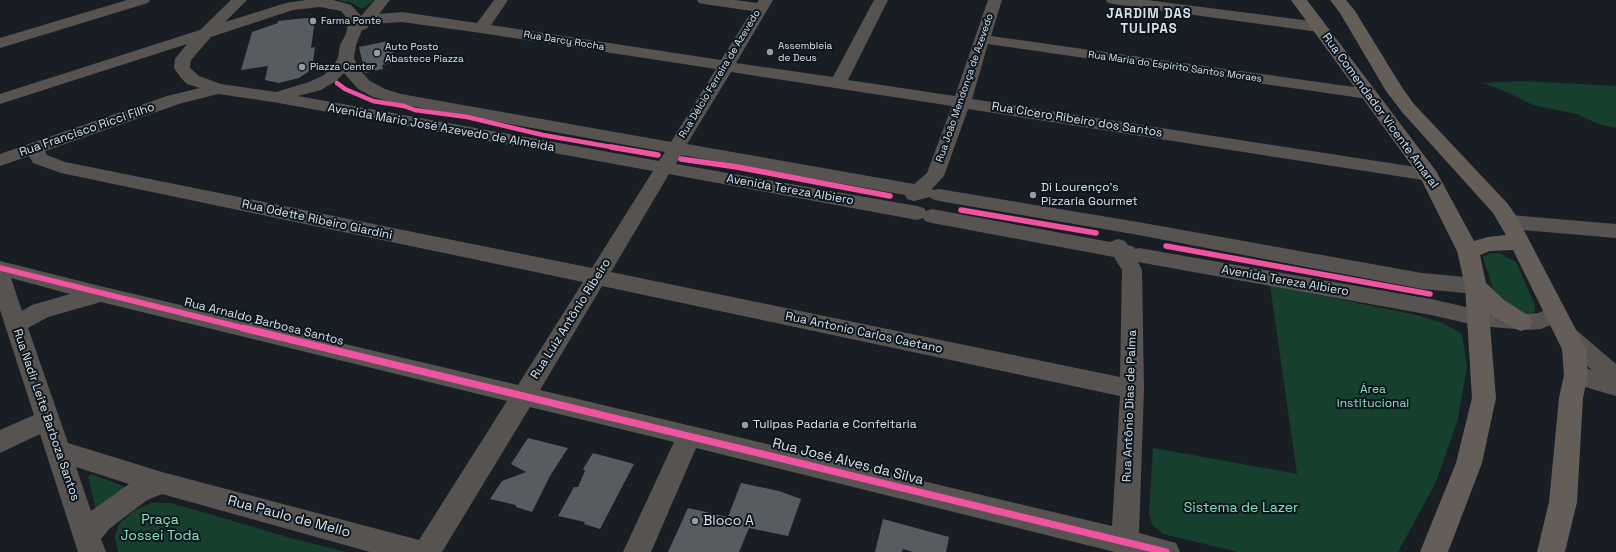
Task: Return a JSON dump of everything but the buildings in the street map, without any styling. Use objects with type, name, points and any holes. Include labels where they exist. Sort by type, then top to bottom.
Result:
[{"type":"main road","name":"Rua Comendador Vicente Amaral","points":[[1298,0],[1319,26],[1428,175],[1468,251],[1476,286],[1484,398],[1469,463],[1434,552]]},
{"type":"main road","name":"Rua Comendador Vicente Amaral","points":[[1338,0],[1347,11],[1395,91],[1408,108],[1500,208],[1517,237],[1567,335],[1576,356],[1576,375],[1571,398],[1563,502],[1551,552]]},
{"type":"main road","points":[[1468,251],[1488,244],[1517,237]]},
{"type":"main road","points":[[1476,286],[1496,306],[1521,322]]},
{"type":"street","points":[[0,43],[143,0]]},
{"type":"street","points":[[241,0],[240,4],[242,8],[255,13],[291,6],[320,3],[346,8],[356,19],[354,34]]},
{"type":"street","points":[[218,89],[193,80],[182,68],[182,62],[185,55],[241,0]]},
{"type":"street","points":[[0,99],[308,0]]},
{"type":"street","points":[[480,28],[501,0]]},
{"type":"street","points":[[704,0],[763,4]]},
{"type":"street","points":[[838,83],[881,0]]},
{"type":"street","name":"Rua João Mendonça de Azevedo","points":[[929,200],[995,0]]},
{"type":"street","points":[[1113,0],[1319,26]]},
{"type":"street","points":[[273,97],[297,92],[322,83],[335,73],[346,58],[348,45],[354,34],[381,3]]},
{"type":"street","name":"Rua Darcy Rocha","points":[[381,3],[402,16]]},
{"type":"street","name":"Rua Délcio Ferreira de Azevedo","points":[[669,158],[763,4]]},
{"type":"street","name":"Rua Darcy Rocha","points":[[366,20],[402,16],[724,66]]},
{"type":"street","name":"Rua Maria do Espírito Santos Moraes","points":[[983,39],[1368,94]]},
{"type":"street","points":[[158,48],[174,50],[185,55]]},
{"type":"street","name":"Avenida Mario José Azevedo de Almeida","points":[[346,58],[351,71],[364,85],[386,96],[669,158]]},
{"type":"street","name":"Rua Cícero Ribeiro dos Santos","points":[[724,66],[1428,175]]},
{"type":"street","name":"Rua Francisco Ricci Filho","points":[[173,100],[193,80]]},
{"type":"street","name":"Avenida Mario José Azevedo de Almeida","points":[[218,89],[669,158]]},
{"type":"street","name":"Rua Francisco Ricci Filho","points":[[0,160],[37,153],[173,100],[218,89]]},
{"type":"street","points":[[0,173],[37,153]]},
{"type":"street","name":"Rua Odette Ribeiro Giardini","points":[[37,153],[61,168],[597,277]]},
{"type":"street","name":"Avenida Tereza Albiero","points":[[669,158],[929,200],[1135,229],[1422,281],[1476,286]]},
{"type":"street","name":"Rua Luiz Antônio Ribeiro","points":[[427,552],[669,158]]},
{"type":"street","name":"Avenida Tereza Albiero","points":[[929,200],[1133,255],[1435,308],[1457,317],[1467,324],[1479,328]]},
{"type":"street","points":[[1122,229],[1135,229],[1152,238],[1154,246],[1133,255],[1115,242],[1115,234],[1122,229]]},
{"type":"street","points":[[1517,237],[1616,231]]},
{"type":"street","name":"Rua Antônio Dias de Palma","points":[[1125,542],[1132,389],[1133,255]]},
{"type":"street","name":"Rua Arnaldo Barbosa Santos","points":[[0,268],[100,294],[523,396]]},
{"type":"street","name":"Rua Antonio Carlos Caetano","points":[[597,277],[1132,389]]},
{"type":"street","name":"Avenida Tereza Albiero","points":[[1422,281],[1439,290],[1443,295],[1443,299],[1435,308]]},
{"type":"street","name":"Rua Arnaldo Barbosa Santos","points":[[3,287],[69,286]]},
{"type":"street","name":"Rua Nadir Leite Barboza Santos","points":[[3,287],[90,545]]},
{"type":"street","name":"Rua Arnaldo Barbosa Santos","points":[[16,324],[40,311],[100,294]]},
{"type":"street","points":[[1479,328],[1521,322],[1541,321],[1555,314]]},
{"type":"street","points":[[1567,335],[1616,378]]},
{"type":"street","points":[[1576,375],[1616,387]]},
{"type":"street","name":"Rua José Alves da Silva","points":[[523,396],[1166,552]]},
{"type":"street","points":[[0,442],[48,419]]},
{"type":"street","points":[[636,552],[689,436]]},
{"type":"street","name":"Rua Paulo de Mello","points":[[58,451],[162,483],[416,552]]},
{"type":"street","points":[[90,545],[100,520],[138,492],[162,483]]},
{"type":"green space","points":[[337,0],[375,0],[361,9],[352,3]]},
{"type":"green space","points":[[1522,81],[1616,86],[1616,128],[1599,124],[1577,114],[1533,105],[1509,93],[1483,83]]},
{"type":"green space","points":[[1490,253],[1499,253],[1516,262],[1535,305],[1535,310],[1531,315],[1524,315],[1496,298],[1483,257]]},
{"type":"green space","name":"Área Institucional","points":[[1270,285],[1416,315],[1443,323],[1462,334],[1467,366],[1458,419],[1436,482],[1398,552],[1238,552],[1163,534],[1152,524],[1149,514],[1153,448],[1297,474]]},
{"type":"green space","points":[[91,474],[128,488],[97,513],[88,477]]},
{"type":"green space","name":"Praça Jossei Toda","points":[[152,503],[171,503],[294,539],[346,552],[118,552],[115,537],[119,524],[135,510]]},
{"type":"cycle path","points":[[337,83],[345,89],[373,101],[404,106],[415,110],[467,117],[543,135],[658,155]]},
{"type":"cycle path","points":[[681,159],[737,167],[890,196]]},
{"type":"cycle path","points":[[961,210],[1096,233]]},
{"type":"cycle path","points":[[1166,246],[1430,294]]},
{"type":"cycle path","points":[[0,268],[100,294],[787,459],[1166,552]]},
{"type":"place","name":"Farma Ponte","points":[[313,21]]},
{"type":"place","name":"Assembleia de Deus","points":[[770,52]]},
{"type":"place","name":"Auto Posto Abastece Piazza","points":[[377,53]]},
{"type":"place","name":"Piazza Center","points":[[302,67]]},
{"type":"place","name":"Di Lourenço's Pizzaria Gourmet","points":[[1033,195]]},
{"type":"place","name":"Tulipas Padaria e Confeitaria","points":[[745,425]]},
{"type":"place","name":"Bloco A","points":[[695,521]]},
{"type":"district","name":"JARDIM DAS TULIPAS","points":[[1149,22]]},
{"type":"park label","name":"Sistema de Lazer","points":[[1241,508]]}]
